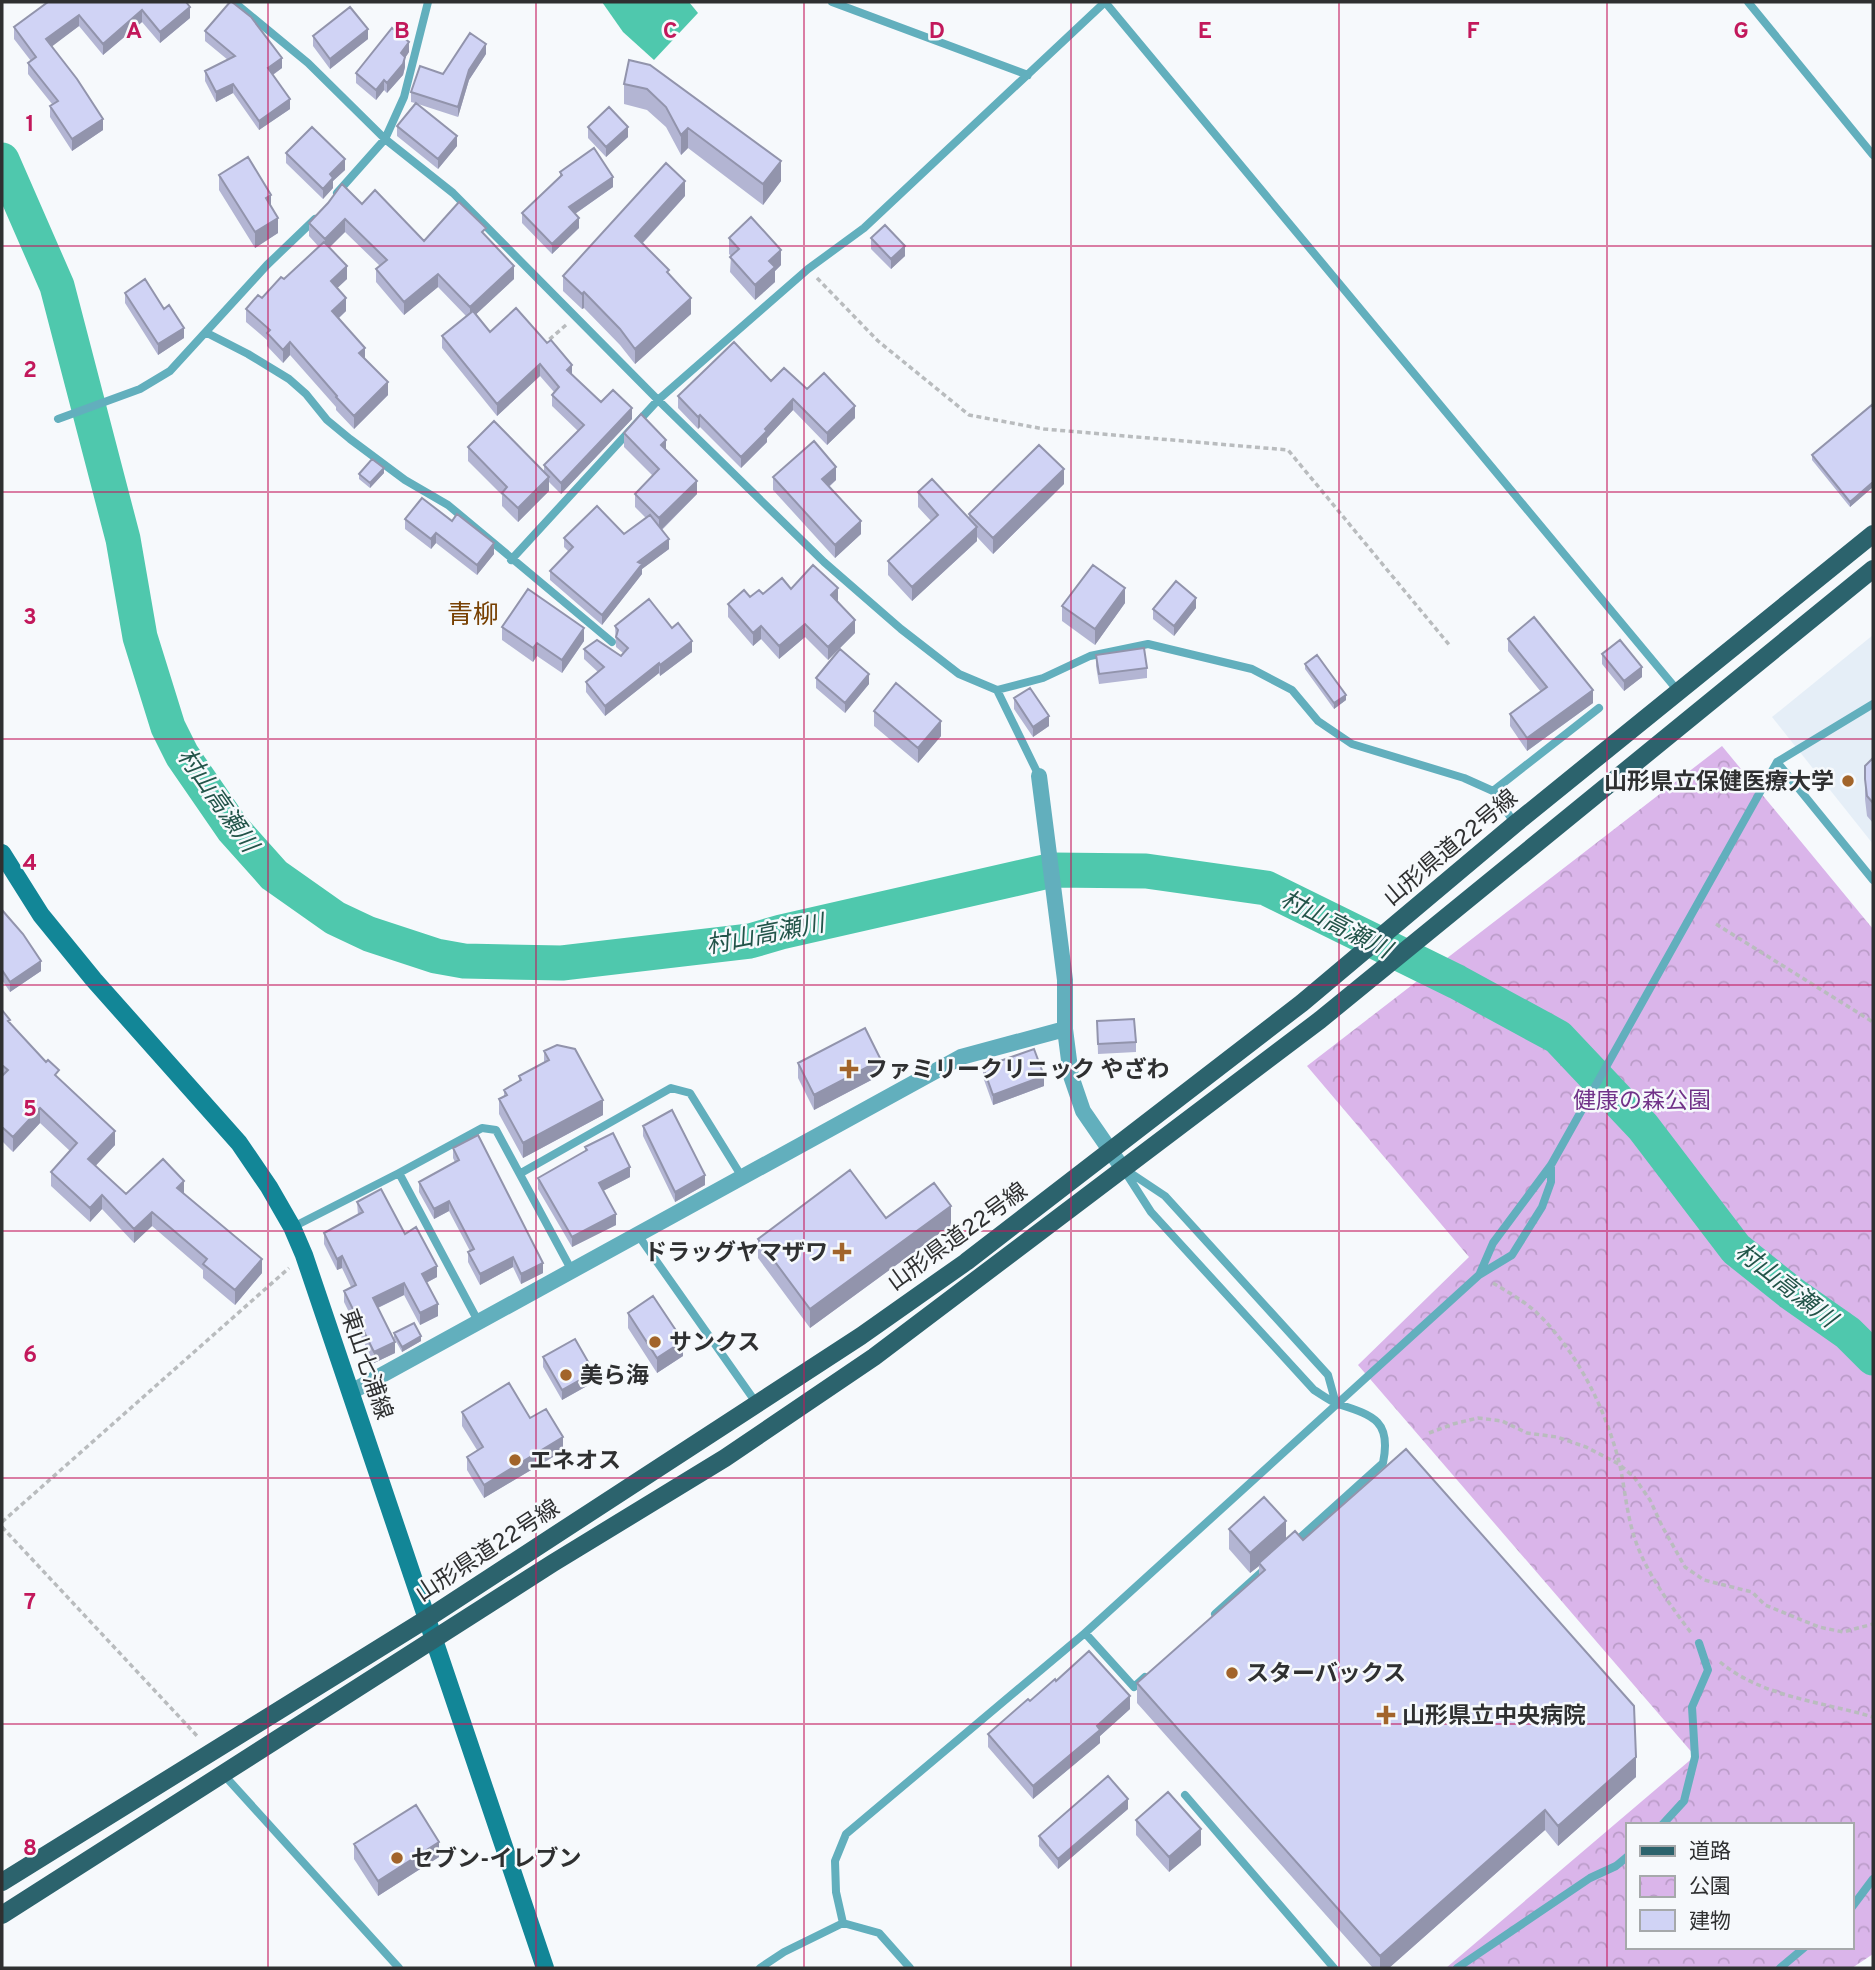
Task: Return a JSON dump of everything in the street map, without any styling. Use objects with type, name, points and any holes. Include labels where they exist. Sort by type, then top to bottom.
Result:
[{"type":"main road","name":"山形県道22号線","points":[[2,1882],[428,1618],[861,1336],[956,1269],[1302,1003],[1515,824],[1873,534]]},
{"type":"main road","name":"山形県道22号線","points":[[2,1915],[435,1638],[725,1458],[874,1357],[1320,1020],[1872,574]]},
{"type":"main road","name":"東山七浦線","points":[[2,853],[41,915],[67,948],[239,1143],[292,1227],[304,1255],[435,1638],[545,1968]]},
{"type":"street","points":[[1039,776],[1065,980],[1065,1029],[1071,1076],[1083,1111],[1124,1169]]},
{"type":"street","points":[[351,1392],[961,1057],[1065,1029]]},
{"type":"lane","points":[[234,2],[308,63],[385,139],[453,193],[824,562],[901,629],[959,674],[997,690],[1043,678],[1090,656],[1148,644],[1252,669],[1292,690],[1318,720],[1352,744],[1451,774],[1493,791],[1515,824]]},
{"type":"lane","points":[[334,198],[385,139],[404,97],[428,2]]},
{"type":"lane","points":[[832,2],[1028,75]]},
{"type":"lane","points":[[511,560],[659,400],[808,269],[864,228],[1105,2],[1678,691]]},
{"type":"lane","points":[[1748,2],[1873,155]]},
{"type":"lane","points":[[58,419],[140,389],[170,372],[267,265],[325,207]]},
{"type":"lane","points":[[207,333],[289,379],[306,394],[327,420],[350,439],[405,480],[448,505],[612,642]]},
{"type":"lane","points":[[997,690],[1039,776]]},
{"type":"lane","points":[[1479,1275],[1493,1243],[1551,1165],[1777,762],[1873,704]]},
{"type":"lane","points":[[1493,791],[1599,708]]},
{"type":"lane","points":[[1777,762],[1873,880]]},
{"type":"lane","points":[[521,1173],[671,1088],[691,1093],[742,1177]]},
{"type":"lane","points":[[292,1227],[482,1128],[496,1130],[572,1271]]},
{"type":"lane","points":[[843,1923],[836,1892],[835,1861],[846,1834],[1085,1633],[1479,1275],[1512,1255],[1542,1207],[1551,1182],[1551,1165]]},
{"type":"lane","points":[[1124,1169],[1165,1196],[1328,1375],[1336,1404]]},
{"type":"lane","points":[[1124,1169],[1151,1212],[1314,1390],[1336,1404],[1368,1413],[1386,1434],[1384,1462],[1290,1547]]},
{"type":"lane","points":[[398,1172],[478,1321]]},
{"type":"lane","points":[[638,1235],[757,1404]]},
{"type":"lane","points":[[1207,1621],[1269,1565]]},
{"type":"lane","points":[[1085,1633],[1134,1687],[1155,1668]]},
{"type":"lane","points":[[1664,1823],[1684,1801],[1695,1756],[1692,1707],[1708,1670],[1699,1643]]},
{"type":"lane","points":[[224,1774],[399,1968]]},
{"type":"lane","points":[[1185,1795],[1334,1968]]},
{"type":"lane","points":[[1457,1968],[1590,1878],[1616,1866],[1626,1858]]},
{"type":"lane","points":[[1854,1904],[1873,1880]]},
{"type":"lane","points":[[760,1968],[784,1952],[843,1923],[879,1934],[910,1968]]},
{"type":"lane","points":[[1780,1968],[1803,1949]]},
{"type":"path","points":[[808,269],[878,341],[970,415],[1044,429],[1288,450],[1451,647]]},
{"type":"path","points":[[538,350],[576,317]]},
{"type":"path","points":[[1716,924],[1873,1022]]},
{"type":"path","points":[[2,1522],[304,1255]]},
{"type":"path","points":[[1479,1275],[1537,1313],[1576,1361],[1604,1419],[1619,1464],[1635,1540],[1670,1606],[1699,1643],[1723,1665],[1742,1676],[1800,1698],[1873,1717]]},
{"type":"path","points":[[1429,1433],[1478,1418],[1502,1421],[1527,1433],[1557,1437],[1586,1447],[1619,1464],[1634,1477],[1650,1500],[1685,1567],[1703,1580],[1752,1592],[1765,1605],[1819,1627],[1843,1632],[1873,1624]]},
{"type":"path","points":[[2,1527],[212,1753]]},
{"type":"shaded area","points":[[602,2],[689,2],[698,13],[654,60],[623,32]]},
{"type":"shaded area","name":"山形県立保健医療大学","points":[[1873,635],[1873,844],[1772,717]]},
{"type":"green space","name":"健康の森公園","points":[[1722,746],[1873,929],[1873,1954],[1852,1968],[1446,1968],[1695,1756],[1358,1365],[1469,1257],[1307,1066]]},
{"type":"building","points":[[48,2],[186,2],[190,7],[160,32],[142,10],[103,44],[79,15],[46,39],[103,119],[72,139],[50,106],[58,101],[28,63],[36,57],[14,27]]},
{"type":"building","points":[[230,2],[251,17],[282,58],[268,68],[290,99],[259,121],[233,84],[216,92],[205,71],[235,56],[205,31]]},
{"type":"building","points":[[350,7],[368,29],[330,59],[313,36]]},
{"type":"building","points":[[392,28],[409,42],[401,53],[405,57],[403,64],[387,83],[384,80],[376,90],[356,73]]},
{"type":"building","points":[[470,33],[486,44],[469,70],[458,107],[411,92],[420,66],[443,74]]},
{"type":"building","points":[[629,60],[650,65],[781,161],[763,184],[688,128],[681,135],[666,107],[647,89],[624,84]]},
{"type":"building","points":[[416,103],[457,136],[438,159],[397,126]]},
{"type":"building","points":[[609,107],[628,127],[606,147],[588,127]]},
{"type":"building","points":[[312,127],[345,159],[330,174],[333,178],[323,189],[286,153]]},
{"type":"building","points":[[594,148],[613,177],[569,207],[579,218],[552,244],[522,213],[562,175],[560,172]]},
{"type":"building","points":[[248,157],[271,195],[266,198],[278,218],[255,232],[219,175]]},
{"type":"building","points":[[666,163],[685,181],[635,236],[669,270],[667,272],[691,298],[635,349],[620,329],[584,292],[582,294],[563,276]]},
{"type":"building","points":[[342,184],[362,204],[375,190],[424,241],[459,202],[486,228],[482,232],[514,266],[470,307],[438,274],[404,302],[376,269],[387,260],[345,219],[325,239],[309,223]]},
{"type":"building","points":[[751,217],[781,250],[769,261],[775,267],[755,285],[730,257],[739,249],[729,238]]},
{"type":"building","points":[[885,225],[905,246],[891,259],[871,238]]},
{"type":"building","points":[[324,242],[347,266],[331,281],[346,298],[332,311],[365,348],[359,353],[388,382],[354,416],[290,342],[283,350],[267,333],[270,330],[246,309],[258,295],[262,298],[281,277],[284,279]]},
{"type":"building","points":[[145,279],[164,309],[169,305],[184,328],[158,344],[125,293]]},
{"type":"building","points":[[516,308],[547,343],[551,340],[572,365],[567,370],[601,402],[613,390],[632,408],[561,483],[544,465],[584,425],[552,395],[559,387],[540,364],[497,404],[442,336],[473,311],[490,332]]},
{"type":"building","points":[[734,342],[771,381],[784,368],[807,389],[824,373],[855,406],[827,433],[793,399],[741,457],[678,396]]},
{"type":"building","points":[[1873,404],[1873,482],[1850,502],[1812,455]]},
{"type":"building","points":[[641,414],[666,440],[661,445],[697,481],[659,518],[635,494],[659,469],[624,433]]},
{"type":"building","points":[[494,421],[549,477],[518,508],[502,493],[507,487],[468,447]]},
{"type":"building","points":[[814,441],[836,467],[822,479],[861,521],[835,545],[773,477]]},
{"type":"building","points":[[1039,445],[1064,469],[993,538],[969,514]]},
{"type":"building","points":[[372,459],[384,468],[370,483],[359,474]]},
{"type":"building","points":[[932,479],[977,527],[912,587],[888,561],[938,515],[918,492]]},
{"type":"building","points":[[422,498],[452,521],[457,514],[494,543],[477,565],[436,533],[431,539],[405,519]]},
{"type":"building","points":[[597,506],[624,534],[650,515],[669,539],[638,562],[642,564],[602,615],[550,571],[573,547],[564,538]]},
{"type":"building","points":[[813,565],[838,588],[831,595],[855,620],[828,647],[805,624],[779,646],[761,626],[753,633],[728,604],[744,590],[750,597],[759,590],[763,594],[782,578],[791,589]]},
{"type":"building","points":[[1093,565],[1125,588],[1095,629],[1062,606]]},
{"type":"building","points":[[1176,581],[1196,598],[1174,626],[1153,609]]},
{"type":"building","points":[[528,589],[584,628],[562,660],[537,643],[533,648],[502,627]]},
{"type":"building","points":[[649,599],[672,628],[678,623],[692,641],[660,665],[659,663],[605,706],[586,682],[604,667],[584,649],[597,640],[621,656],[628,648],[616,637],[618,630],[615,626]]},
{"type":"building","points":[[1534,617],[1593,690],[1527,738],[1510,714],[1547,687],[1508,639]]},
{"type":"building","points":[[1620,640],[1642,667],[1624,681],[1602,654]]},
{"type":"building","points":[[1144,648],[1147,668],[1099,674],[1096,655]]},
{"type":"building","points":[[840,649],[869,674],[845,703],[816,678]]},
{"type":"building","points":[[1317,655],[1346,695],[1334,703],[1305,664]]},
{"type":"building","points":[[896,683],[941,721],[918,748],[874,711]]},
{"type":"building","points":[[1030,688],[1049,716],[1033,727],[1014,698]]},
{"type":"building","points":[[1873,758],[1873,803],[1867,796],[1865,766]]},
{"type":"building","points":[[2,910],[23,934],[41,961],[10,982],[2,970]]},
{"type":"building","points":[[2,1010],[10,1020],[8,1021],[46,1062],[48,1060],[59,1070],[55,1075],[115,1131],[88,1159],[126,1194],[163,1159],[184,1181],[177,1188],[262,1259],[235,1290],[203,1264],[207,1259],[152,1212],[134,1229],[102,1195],[90,1208],[51,1172],[77,1143],[40,1108],[13,1137],[2,1127],[2,1076],[8,1070],[2,1065]]},
{"type":"building","points":[[1134,1019],[1136,1042],[1098,1044],[1097,1021]]},
{"type":"building","points":[[865,1028],[881,1060],[814,1095],[798,1063]]},
{"type":"building","points":[[557,1045],[575,1049],[603,1100],[523,1143],[499,1099],[507,1095],[504,1090],[521,1080],[519,1076],[549,1060],[544,1051]]},
{"type":"building","points":[[1034,1049],[1044,1076],[993,1095],[983,1067]]},
{"type":"building","points":[[672,1110],[705,1175],[675,1192],[643,1126]]},
{"type":"building","points":[[613,1133],[630,1167],[599,1183],[616,1214],[572,1237],[538,1178],[587,1150],[585,1147]]},
{"type":"building","points":[[478,1135],[543,1263],[521,1274],[513,1257],[480,1274],[468,1252],[474,1249],[449,1201],[434,1209],[419,1182],[459,1160],[453,1148]]},
{"type":"building","points":[[850,1170],[886,1218],[934,1183],[951,1206],[810,1309],[758,1239]]},
{"type":"building","points":[[381,1189],[405,1234],[416,1227],[437,1266],[422,1274],[438,1304],[420,1313],[404,1283],[373,1298],[395,1342],[374,1352],[344,1291],[356,1285],[342,1256],[337,1259],[324,1233],[363,1212],[357,1202]]},
{"type":"building","points":[[653,1296],[683,1341],[657,1358],[628,1313]]},
{"type":"building","points":[[414,1323],[421,1336],[402,1347],[394,1333]]},
{"type":"building","points":[[575,1339],[594,1372],[562,1390],[543,1357]]},
{"type":"building","points":[[509,1383],[530,1418],[546,1409],[563,1437],[484,1485],[467,1457],[483,1447],[462,1412]]},
{"type":"building","name":"山形県立中央病院","points":[[1406,1449],[1634,1706],[1636,1757],[1558,1826],[1545,1810],[1380,1956],[1137,1683],[1265,1570],[1259,1563],[1295,1531],[1303,1540]]},
{"type":"building","points":[[1264,1497],[1286,1521],[1250,1553],[1229,1529]]},
{"type":"building","points":[[1089,1651],[1130,1696],[1097,1726],[1100,1730],[1033,1786],[988,1734],[1028,1699],[1030,1701],[1055,1679],[1056,1681]]},
{"type":"building","points":[[1108,1776],[1128,1799],[1058,1859],[1039,1836]]},
{"type":"building","points":[[1168,1792],[1201,1829],[1169,1857],[1136,1820]]},
{"type":"building","name":"セブン-イレブン","points":[[416,1805],[439,1842],[378,1881],[354,1844]]},
{"type":"waterway","name":"村山高瀬川","points":[[2,160],[57,286],[123,539],[140,637],[168,727],[182,755],[233,829],[274,875],[335,918],[369,934],[436,956],[464,961],[562,963],[750,941],[1053,870],[1146,871],[1266,888],[1457,982],[1558,1037],[1643,1127],[1736,1249],[1791,1293],[1848,1333],[1873,1358]]},
{"type":"place","name":"山形県立保健医療大学","points":[[1848,781]]},
{"type":"place","name":"ファミリークリニック やざわ","points":[[849,1069]]},
{"type":"place","name":"ドラッグヤマザワ","points":[[842,1252]]},
{"type":"place","name":"サンクス","points":[[655,1342]]},
{"type":"place","name":"美ら海","points":[[566,1375]]},
{"type":"place","name":"エネオス","points":[[515,1460]]},
{"type":"place","name":"スターバックス","points":[[1232,1673]]},
{"type":"place","name":"山形県立中央病院","points":[[1386,1715]]},
{"type":"place","name":"セブン-イレブン","points":[[397,1858]]},
{"type":"district","name":"青柳","points":[[473,614]]}]
